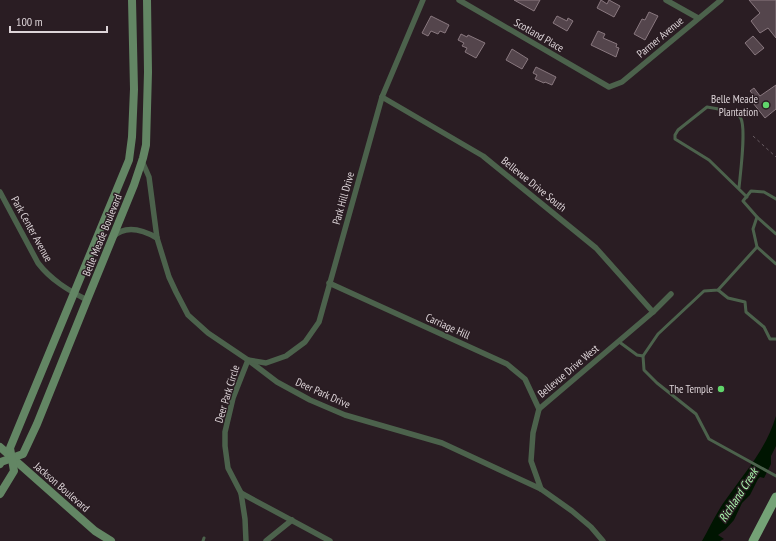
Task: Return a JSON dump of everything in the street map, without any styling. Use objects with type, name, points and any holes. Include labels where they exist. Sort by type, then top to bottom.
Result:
[{"type":"main road","name":"Belle Meade Boulevard","points":[[0,494],[14,471],[10,448],[100,233],[129,158],[132,137],[134,89],[132,0]]},
{"type":"main road","name":"Belle Meade Boulevard","points":[[0,464],[1,462],[23,454],[134,185],[142,161],[146,145],[148,38],[147,0]]},
{"type":"main road","points":[[129,158],[142,161]]},
{"type":"main road","points":[[100,233],[112,239]]},
{"type":"main road","points":[[46,361],[60,367]]},
{"type":"main road","name":"Jackson Boulevard","points":[[0,447],[95,531],[111,541]]},
{"type":"main road","points":[[754,541],[776,497]]},
{"type":"street","name":"Park Hill Drive","points":[[248,360],[266,363],[286,356],[305,342],[319,322],[382,97],[423,0]]},
{"type":"street","name":"Scotland Place","points":[[459,0],[609,86]]},
{"type":"street","points":[[666,0],[698,18]]},
{"type":"street","name":"Parmer Avenue","points":[[609,86],[622,82],[698,18],[722,0]]},
{"type":"street","name":"Bellevue Drive South","points":[[382,97],[483,156],[596,248],[653,312]]},
{"type":"street","name":"Deer Park Drive","points":[[142,161],[151,183],[157,238],[169,277],[188,315],[208,333],[277,382],[310,400],[345,415],[442,443],[541,488],[591,527],[603,541]]},
{"type":"street","name":"Park Center Avenue","points":[[0,192],[44,272],[56,282],[87,300]]},
{"type":"street","points":[[112,239],[121,231],[133,229],[140,230],[157,238]]},
{"type":"street","name":"Carriage Hill","points":[[329,283],[507,364],[525,379],[539,409]]},
{"type":"street","name":"Bellevue Drive West","points":[[541,488],[532,461],[532,432],[539,409],[653,312],[671,294]]},
{"type":"street","name":"Deer Park Circle","points":[[246,541],[245,519],[241,493],[228,468],[225,446],[226,432],[233,398],[248,360]]},
{"type":"street","points":[[241,493],[330,541]]},
{"type":"street","points":[[266,541],[292,520]]},
{"type":"lane","points":[[739,188],[743,139],[740,118],[734,114],[707,107],[678,130],[674,135],[675,139],[709,160],[747,197]]},
{"type":"lane","points":[[776,199],[764,192],[751,191],[743,201],[757,217],[776,234]]},
{"type":"lane","points":[[757,217],[753,229],[757,247],[776,264]]},
{"type":"lane","points":[[718,290],[757,247]]},
{"type":"lane","points":[[776,339],[770,339],[764,327],[746,312],[745,302],[728,298],[718,290],[704,291],[658,334],[643,356],[644,370],[657,383],[696,414],[709,438],[776,476]]},
{"type":"lane","points":[[618,341],[637,355],[643,356]]},
{"type":"path","points":[[753,136],[776,158]]},
{"type":"water","name":"Richland Creek","points":[[776,416],[776,446],[771,456],[771,464],[764,478],[760,477],[758,479],[750,495],[742,503],[734,520],[718,535],[724,539],[720,541],[702,541],[720,508],[767,439]]},
{"type":"building","points":[[514,0],[540,0],[534,11]]},
{"type":"building","points":[[601,0],[607,4],[609,0],[620,6],[614,17],[597,8]]},
{"type":"building","points":[[749,0],[776,0],[776,38],[768,28],[760,33],[751,21],[760,13]]},
{"type":"building","points":[[649,12],[658,16],[645,40],[634,34],[642,19],[645,20]]},
{"type":"building","points":[[431,16],[449,25],[445,33],[440,31],[438,34],[431,31],[428,36],[422,33]]},
{"type":"building","points":[[557,16],[567,21],[568,18],[573,21],[567,31],[553,23]]},
{"type":"building","points":[[598,31],[605,34],[603,38],[617,44],[616,47],[619,48],[616,57],[591,45]]},
{"type":"building","points":[[461,34],[467,37],[468,35],[485,43],[476,58],[465,52],[467,48],[462,46],[464,43],[458,40]]},
{"type":"building","points":[[753,36],[764,48],[755,55],[745,43]]},
{"type":"building","points":[[512,49],[528,59],[522,69],[506,60]]},
{"type":"building","points":[[536,67],[556,77],[552,85],[535,79],[537,75],[533,73]]},
{"type":"building","points":[[776,85],[776,109],[765,118],[753,103],[757,99],[750,91],[754,88],[760,96]]},
{"type":"place","name":"Belle Meade Plantation","points":[[766,105]]},
{"type":"place","name":"The Temple","points":[[721,389]]}]
